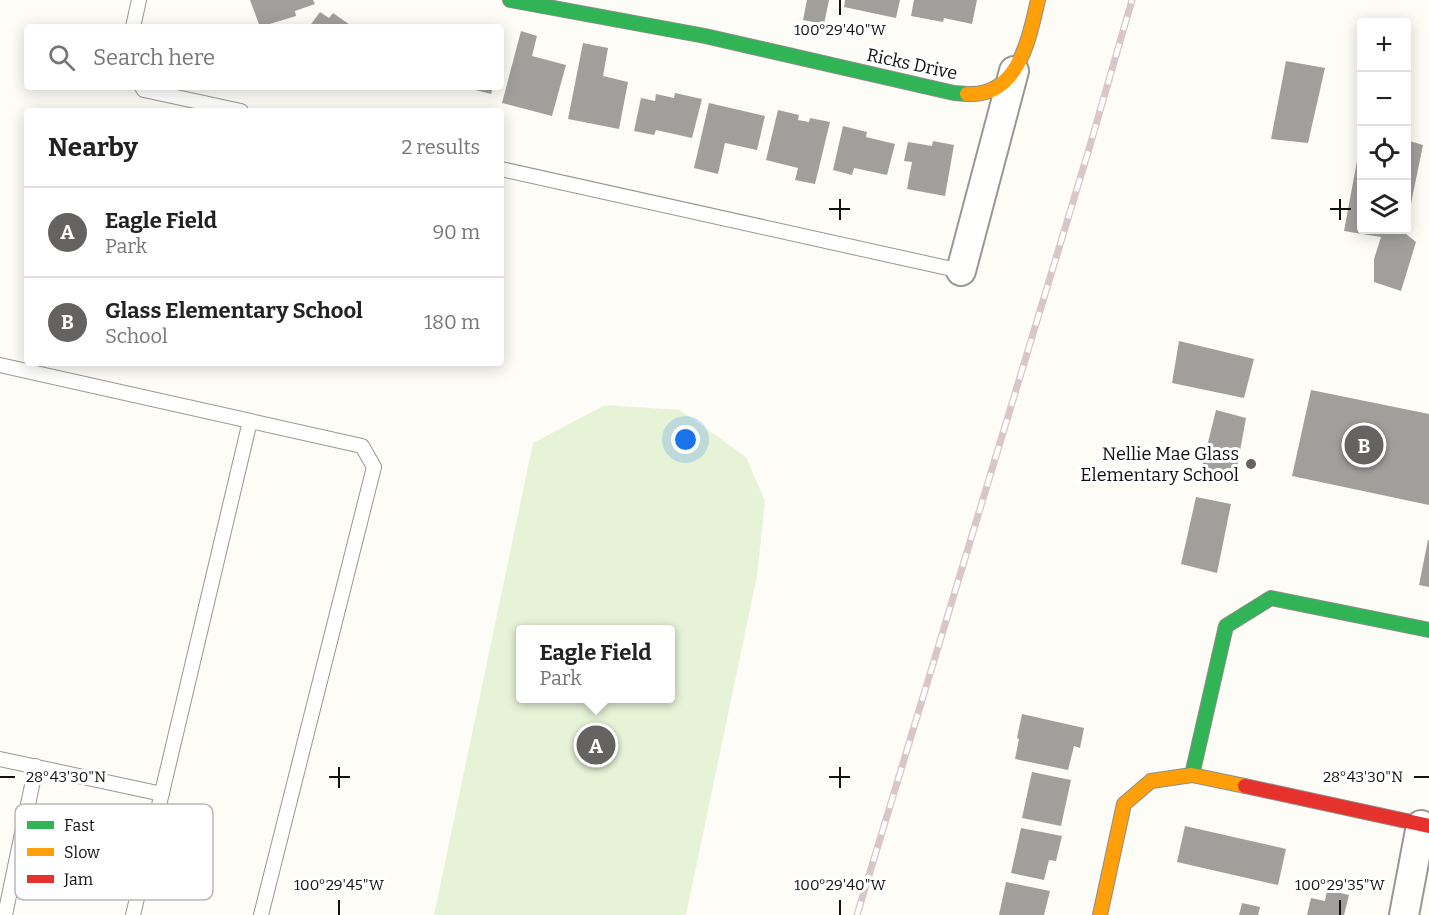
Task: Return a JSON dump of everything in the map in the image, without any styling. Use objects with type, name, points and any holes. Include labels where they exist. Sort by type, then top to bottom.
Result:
[{"type":"street","name":"Ricks Drive","points":[[510,0],[705,36],[954,93],[978,94],[1006,81],[1014,71],[1023,55],[1038,0]]},
{"type":"street","points":[[961,271],[1014,71]]},
{"type":"street","points":[[1192,775],[1226,626],[1271,598],[1429,630]]},
{"type":"street","points":[[1100,915],[1124,804],[1151,781],[1192,775],[1425,826],[1404,915]]},
{"type":"lane","points":[[134,24],[139,0]]},
{"type":"lane","points":[[144,90],[227,108]]},
{"type":"lane","points":[[504,170],[961,271]]},
{"type":"lane","points":[[0,365],[362,446],[375,467],[261,915]]},
{"type":"lane","points":[[160,804],[250,421]]},
{"type":"lane","points":[[0,759],[162,794]]},
{"type":"lane","points":[[28,804],[36,766]]},
{"type":"lane","points":[[5,915],[15,867]]},
{"type":"lane","points":[[133,915],[137,900]]},
{"type":"green space","points":[[605,405],[680,410],[746,457],[765,501],[757,576],[686,915],[434,915],[533,443]]},
{"type":"building","points":[[250,0],[313,0],[315,4],[295,11],[296,16],[270,24],[259,24]]},
{"type":"building","points":[[807,0],[829,0],[824,24],[803,20]]},
{"type":"building","points":[[845,0],[900,0],[896,18],[844,7]]},
{"type":"building","points":[[914,0],[977,0],[972,24],[944,18],[943,22],[911,16]]},
{"type":"building","points":[[320,12],[329,18],[333,13],[349,24],[311,24]]},
{"type":"building","points":[[521,31],[537,36],[532,56],[566,65],[552,116],[502,103]]},
{"type":"building","points":[[583,43],[608,48],[603,76],[628,82],[619,129],[568,119]]},
{"type":"building","points":[[1286,61],[1325,68],[1308,143],[1271,139]]},
{"type":"building","points":[[476,90],[492,90],[491,94]]},
{"type":"building","points":[[675,93],[702,99],[692,138],[656,130],[654,135],[634,131],[641,98],[655,101],[656,94],[674,98]]},
{"type":"building","points":[[709,103],[765,116],[757,150],[725,143],[718,174],[694,168]]},
{"type":"building","points":[[778,110],[799,115],[798,120],[809,122],[810,118],[830,122],[815,184],[795,180],[798,168],[766,160]]},
{"type":"building","points":[[843,126],[867,132],[866,137],[895,144],[887,175],[854,168],[852,175],[833,170]]},
{"type":"building","points":[[933,141],[954,145],[945,196],[907,189],[912,162],[904,161],[908,142],[932,146]]},
{"type":"building","points":[[1411,141],[1423,145],[1411,203]]},
{"type":"building","points":[[1357,161],[1357,233],[1344,231]]},
{"type":"building","points":[[1362,234],[1406,234],[1416,242],[1401,291],[1374,282],[1374,259],[1381,237]]},
{"type":"building","points":[[1179,341],[1254,359],[1244,398],[1172,383]]},
{"type":"building","points":[[1311,390],[1429,414],[1429,505],[1292,476]]},
{"type":"building","points":[[1216,410],[1246,418],[1234,484],[1200,475]]},
{"type":"building","points":[[1196,497],[1231,504],[1217,573],[1181,564]]},
{"type":"building","points":[[1429,540],[1429,587],[1419,585]]},
{"type":"building","points":[[1022,714],[1084,728],[1080,748],[1074,746],[1068,770],[1015,759]]},
{"type":"building","points":[[1032,772],[1071,780],[1061,826],[1022,818]]},
{"type":"building","points":[[1185,826],[1286,849],[1278,885],[1177,862]]},
{"type":"building","points":[[1021,828],[1062,836],[1056,861],[1049,860],[1044,880],[1011,873]]},
{"type":"building","points":[[1006,882],[1050,891],[1044,915],[999,915]]},
{"type":"building","points":[[1327,890],[1349,895],[1344,915],[1307,915],[1311,898],[1325,901]]},
{"type":"building","points":[[1242,903],[1260,907],[1258,915],[1239,915]]},
{"type":"railway","points":[[857,915],[1132,0]]},
{"type":"traffic: fast","points":[[510,0],[705,36],[954,93],[967,94]]},
{"type":"traffic: fast","points":[[1192,775],[1226,626],[1271,598],[1429,630]]},
{"type":"traffic: slow","points":[[967,94],[985,92],[999,86],[1010,76],[1025,47],[1038,0]]},
{"type":"traffic: slow","points":[[1100,915],[1124,804],[1151,781],[1192,775],[1245,786]]},
{"type":"traffic: jam","points":[[1245,786],[1429,826]]},
{"type":"place","name":"Glass Elementary School","points":[[1364,445]]},
{"type":"place","name":"Nellie Mae Glass Elementary School","points":[[1251,464]]},
{"type":"place","name":"Eagle Field","points":[[596,745]]}]
